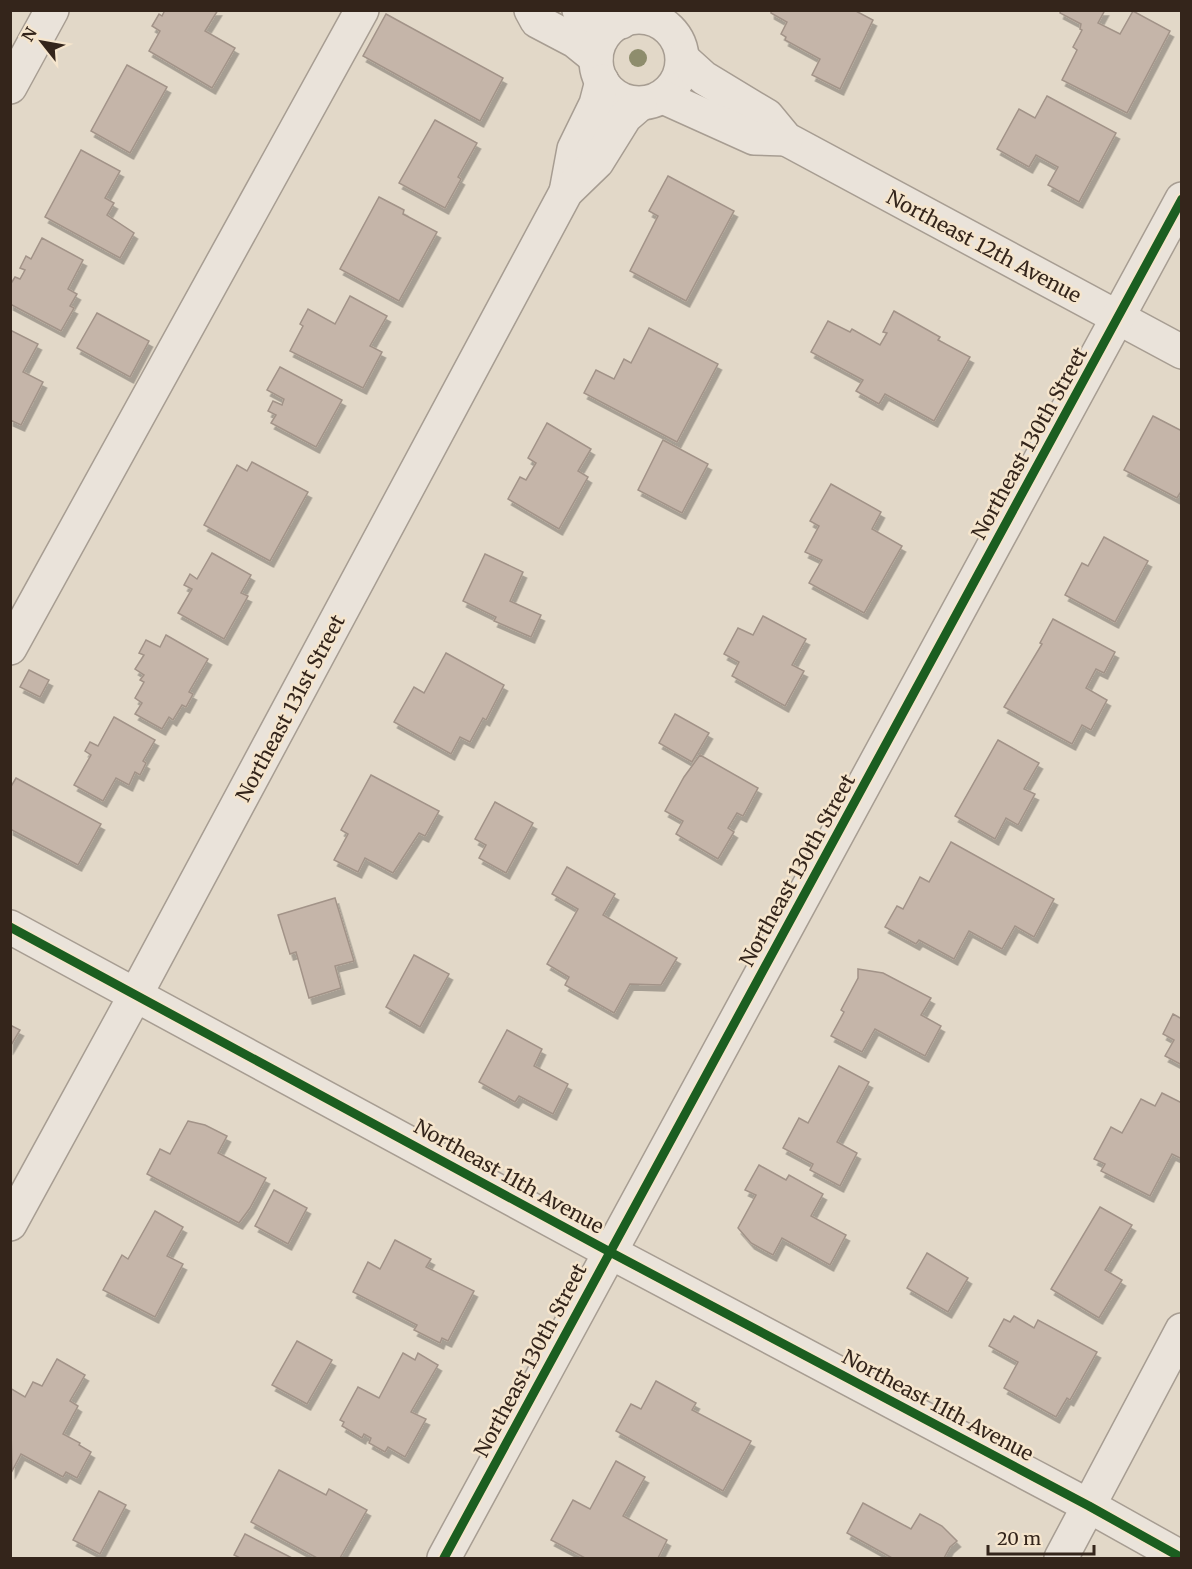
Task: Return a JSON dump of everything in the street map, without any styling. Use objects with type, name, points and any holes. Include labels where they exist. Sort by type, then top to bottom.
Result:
[{"type":"street","points":[[10,87],[52,10]]},
{"type":"street","points":[[10,648],[362,10]]},
{"type":"street","points":[[531,10],[537,21],[575,41],[599,70]]},
{"type":"street","points":[[579,10],[589,15],[635,16],[658,20],[681,36],[683,66],[678,80],[671,91],[652,100],[619,99],[607,90],[599,70],[597,48],[604,34],[635,16]]},
{"type":"street","name":"Northeast 12th Avenue","points":[[681,36],[705,78],[766,116],[786,140],[1182,352]]},
{"type":"street","name":"Northeast 131st Street","points":[[10,1224],[136,994],[566,192],[574,149],[596,104],[599,70]]},
{"type":"street","name":"Northeast 131st Street","points":[[566,192],[597,162],[625,117],[652,100]]},
{"type":"street","name":"Northeast 12th Avenue","points":[[652,100],[754,138],[786,140]]},
{"type":"street","name":"Northeast 130th Street","points":[[444,1558],[1182,199]]},
{"type":"street","name":"Northeast 11th Avenue","points":[[10,927],[1182,1558]]},
{"type":"street","points":[[1061,1558],[1182,1330]]},
{"type":"building","points":[[165,10],[218,10],[205,31],[235,48],[212,88],[149,51],[160,31],[152,26],[159,14],[162,16]]},
{"type":"building","points":[[771,10],[854,10],[873,20],[840,89],[812,75],[820,59],[785,40],[786,37],[781,34],[787,22],[771,13]]},
{"type":"building","points":[[1061,10],[1105,10],[1098,23],[1120,34],[1133,11],[1170,31],[1127,113],[1062,80],[1077,50],[1073,47],[1082,30],[1080,29],[1081,24],[1060,13]]},
{"type":"building","points":[[386,14],[503,78],[480,121],[363,56]]},
{"type":"building","points":[[127,65],[167,87],[130,153],[91,131]]},
{"type":"building","points":[[1047,96],[1116,133],[1079,202],[1048,185],[1058,167],[1036,155],[1029,167],[997,149],[1019,109],[1035,118]]},
{"type":"building","points":[[435,120],[477,143],[458,177],[461,179],[445,208],[399,183]]},
{"type":"building","points":[[81,150],[120,171],[105,198],[114,203],[107,215],[134,233],[120,258],[45,217]]},
{"type":"building","points":[[668,176],[734,211],[686,301],[630,271],[658,216],[649,211]]},
{"type":"building","points":[[379,197],[404,210],[403,214],[437,232],[399,301],[340,269]]},
{"type":"building","points":[[42,238],[83,260],[68,289],[77,294],[70,306],[74,308],[61,331],[10,304],[10,285],[15,277],[20,279],[25,270],[20,268],[26,256],[31,259]]},
{"type":"building","points":[[350,296],[387,316],[370,346],[382,352],[363,388],[290,351],[303,326],[300,324],[308,309],[335,324]]},
{"type":"building","points":[[894,311],[940,337],[938,340],[970,357],[934,421],[885,394],[879,404],[856,391],[863,380],[811,352],[828,321],[850,332],[852,329],[880,345],[887,333],[883,332]]},
{"type":"building","points":[[97,313],[149,341],[130,377],[77,348]]},
{"type":"building","points":[[649,328],[718,364],[677,442],[584,393],[596,370],[614,379],[624,359],[631,363]]},
{"type":"building","points":[[10,330],[38,344],[23,372],[43,382],[21,425],[10,420]]},
{"type":"building","points":[[280,367],[342,400],[316,447],[271,423],[276,415],[268,411],[273,401],[282,405],[284,399],[267,390]]},
{"type":"building","points":[[1153,416],[1182,431],[1182,490],[1177,498],[1124,470]]},
{"type":"building","points":[[547,423],[591,449],[578,471],[588,477],[559,529],[508,499],[520,477],[526,480],[536,463],[528,458]]},
{"type":"building","points":[[663,440],[708,464],[682,513],[638,490]]},
{"type":"building","points":[[252,462],[308,492],[270,561],[204,525],[237,465],[247,471]]},
{"type":"building","points":[[831,484],[881,512],[872,529],[902,546],[864,613],[809,583],[822,560],[805,552],[819,526],[810,521]]},
{"type":"building","points":[[1104,537],[1148,561],[1115,622],[1065,595],[1082,563],[1088,566]]},
{"type":"building","points":[[212,553],[251,575],[241,593],[248,596],[224,639],[178,613],[192,589],[184,585],[190,574],[197,579]]},
{"type":"building","points":[[485,554],[523,572],[510,601],[541,615],[531,637],[494,621],[496,617],[463,601]]},
{"type":"building","points":[[763,616],[806,639],[792,665],[804,671],[785,706],[732,676],[739,662],[724,654],[738,628],[753,635]]},
{"type":"building","points":[[1053,619],[1115,652],[1104,673],[1096,669],[1086,688],[1107,700],[1091,730],[1082,725],[1072,744],[1004,707],[1042,644],[1040,643]]},
{"type":"building","points":[[166,635],[208,659],[189,692],[193,694],[186,707],[182,705],[173,720],[169,717],[162,729],[135,714],[142,703],[135,698],[144,682],[140,680],[144,675],[135,669],[144,655],[139,653],[146,640],[160,647]]},
{"type":"building","points":[[446,653],[504,685],[486,720],[483,718],[470,742],[460,737],[451,754],[394,722],[414,687],[424,693]]},
{"type":"building","points":[[29,670],[49,680],[40,697],[20,687]]},
{"type":"building","points":[[675,714],[709,733],[692,762],[659,743]]},
{"type":"building","points":[[114,717],[155,740],[143,761],[146,763],[140,775],[135,772],[129,785],[116,778],[103,801],[74,785],[91,755],[85,751],[90,742],[98,746]]},
{"type":"building","points":[[998,740],[1039,763],[1024,789],[1035,794],[1018,825],[1006,818],[995,839],[955,816]]},
{"type":"building","points":[[700,755],[758,788],[743,816],[737,813],[728,828],[734,832],[718,859],[676,834],[683,821],[665,811],[684,777]]},
{"type":"building","points":[[371,775],[439,811],[425,836],[419,833],[393,873],[365,858],[358,872],[334,860],[348,834],[341,830]]},
{"type":"building","points":[[16,778],[101,824],[78,865],[10,829],[10,788]]},
{"type":"building","points":[[495,802],[533,823],[506,873],[479,858],[486,845],[475,839]]},
{"type":"building","points":[[951,842],[1054,899],[1034,937],[1015,926],[1002,949],[969,931],[954,959],[919,940],[916,944],[885,927],[897,906],[903,909],[920,877],[929,882]]},
{"type":"building","points":[[567,867],[615,894],[603,915],[677,958],[661,985],[630,984],[614,1013],[565,985],[569,977],[547,964],[578,909],[552,894]]},
{"type":"building","points":[[335,898],[354,961],[335,966],[341,988],[309,998],[296,952],[290,954],[278,915]]},
{"type":"building","points":[[414,955],[449,974],[420,1027],[386,1007]]},
{"type":"building","points":[[858,969],[883,973],[931,998],[921,1015],[941,1026],[925,1056],[875,1029],[862,1052],[831,1036],[844,1012],[841,1010],[858,978]]},
{"type":"building","points":[[1173,1014],[1182,1019],[1182,1065],[1165,1056],[1174,1040],[1163,1034]]},
{"type":"building","points":[[10,1025],[20,1030],[10,1047]]},
{"type":"building","points":[[507,1030],[542,1049],[534,1066],[568,1084],[553,1114],[519,1096],[515,1102],[479,1082]]},
{"type":"building","points":[[839,1066],[869,1082],[837,1142],[857,1153],[840,1186],[810,1170],[813,1164],[783,1148],[799,1118],[808,1123]]},
{"type":"building","points":[[1162,1093],[1182,1103],[1182,1159],[1172,1154],[1150,1196],[1101,1171],[1105,1164],[1094,1159],[1111,1127],[1122,1133],[1141,1099],[1155,1106]]},
{"type":"building","points":[[188,1121],[205,1125],[227,1136],[218,1153],[266,1178],[239,1223],[147,1174],[160,1149],[170,1154]]},
{"type":"building","points":[[759,1165],[786,1180],[789,1175],[823,1194],[811,1216],[846,1235],[830,1265],[782,1238],[773,1255],[751,1243],[738,1228],[756,1195],[745,1190]]},
{"type":"building","points":[[274,1190],[307,1208],[288,1244],[255,1226]]},
{"type":"building","points":[[1100,1207],[1132,1225],[1105,1270],[1122,1280],[1099,1318],[1051,1289]]},
{"type":"building","points":[[155,1211],[183,1227],[167,1256],[183,1264],[155,1317],[103,1290],[122,1255],[128,1259]]},
{"type":"building","points":[[395,1240],[431,1259],[426,1267],[474,1291],[448,1341],[442,1338],[440,1343],[414,1330],[417,1325],[353,1292],[368,1262],[380,1269]]},
{"type":"building","points":[[927,1253],[968,1278],[948,1312],[907,1288]]},
{"type":"building","points":[[1014,1316],[1034,1328],[1038,1320],[1097,1352],[1070,1400],[1067,1398],[1056,1417],[1004,1388],[1018,1362],[989,1346],[1004,1319],[1010,1322]]},
{"type":"building","points":[[297,1341],[332,1360],[307,1404],[272,1385]]},
{"type":"building","points":[[403,1353],[415,1360],[418,1353],[438,1365],[411,1412],[426,1419],[405,1457],[388,1447],[385,1452],[369,1443],[371,1438],[364,1434],[362,1438],[342,1426],[344,1422],[340,1420],[358,1387],[379,1398]]},
{"type":"building","points":[[57,1359],[85,1375],[70,1401],[78,1406],[63,1434],[91,1452],[77,1478],[66,1472],[63,1477],[21,1454],[12,1471],[10,1388],[25,1397],[33,1382],[42,1386]]},
{"type":"building","points":[[656,1381],[696,1403],[692,1410],[751,1441],[723,1491],[616,1431],[631,1404],[641,1409]]},
{"type":"building","points":[[616,1461],[645,1477],[623,1516],[667,1540],[658,1558],[585,1558],[551,1540],[573,1500],[590,1509]]},
{"type":"building","points":[[279,1470],[326,1495],[329,1489],[367,1510],[340,1558],[317,1558],[251,1522]]},
{"type":"building","points":[[99,1491],[126,1505],[100,1554],[73,1540]]},
{"type":"building","points":[[863,1503],[911,1529],[920,1514],[942,1526],[957,1541],[950,1547],[944,1558],[892,1558],[847,1533]]},
{"type":"building","points":[[245,1534],[292,1558],[240,1558],[234,1555]]},
{"type":"cycle path","points":[[444,1558],[1182,199]]},
{"type":"cycle path","points":[[10,927],[1182,1558]]}]
